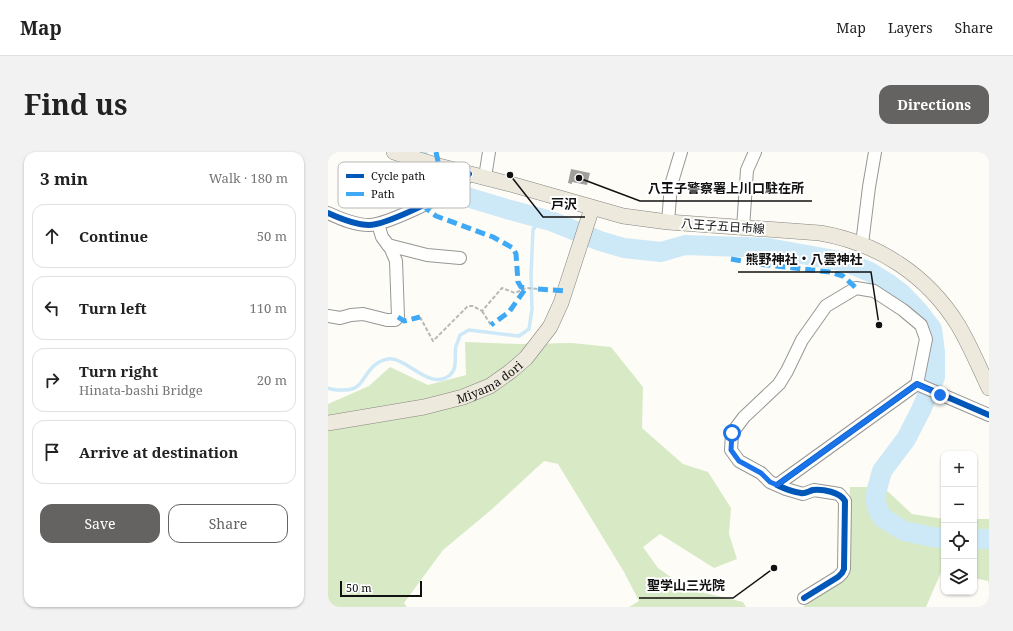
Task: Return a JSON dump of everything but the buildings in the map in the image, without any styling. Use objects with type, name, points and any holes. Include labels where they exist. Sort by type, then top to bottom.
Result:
[{"type":"main road","name":"八王子五日市線","points":[[394,152],[428,162]]},
{"type":"main road","name":"八王子五日市線","points":[[470,174],[623,216],[668,222],[820,233],[862,244],[887,256],[904,267],[924,283],[940,299],[965,338],[989,388]]},
{"type":"main road","name":"Miyama dori","points":[[328,423],[424,407],[463,397],[495,382],[511,371],[526,358],[550,327],[561,303],[580,249],[592,208]]},
{"type":"street","points":[[484,177],[490,152]]},
{"type":"street","points":[[668,222],[671,185],[681,152]]},
{"type":"street","points":[[743,228],[747,170],[755,152]]},
{"type":"street","points":[[862,244],[875,152]]},
{"type":"street","points":[[328,213],[353,223],[370,225],[389,221],[416,208]]},
{"type":"street","points":[[328,316],[340,318],[363,314],[387,320],[395,320],[398,317],[396,261],[382,237],[378,224]]},
{"type":"street","points":[[388,245],[427,255],[460,258]]},
{"type":"street","points":[[777,485],[919,385],[926,339],[921,325],[903,310],[874,291],[856,288],[826,306],[802,340],[780,384],[744,417],[732,433],[731,450],[739,461],[761,473],[770,482],[786,489],[803,494],[814,490],[839,494],[844,501],[844,569],[838,577],[804,598]]},
{"type":"street","points":[[919,385],[989,415]]},
{"type":"path","points":[[482,311],[502,288],[515,293],[526,288],[538,289]]},
{"type":"path","points":[[420,317],[433,341],[468,306],[473,306],[482,311],[491,325]]},
{"type":"green space","points":[[465,342],[519,344],[572,343],[611,347],[643,387],[642,428],[683,464],[708,472],[731,508],[729,534],[737,559],[714,568],[660,534],[643,547],[658,568],[688,589],[743,602],[746,607],[629,607],[639,601],[624,572],[558,464],[544,461],[491,510],[443,550],[404,603],[407,607],[328,607],[328,404],[369,386],[390,367],[428,385],[466,375]]},
{"type":"green space","points":[[850,487],[883,487],[912,514],[941,519],[941,572],[926,607],[803,607],[846,573]]},
{"type":"green space","points":[[977,519],[989,519],[989,585],[988,581],[977,579]]},
{"type":"waterway","points":[[417,152],[420,162]]},
{"type":"waterway","points":[[470,198],[551,221],[600,241],[624,248],[661,252],[685,245],[768,248],[846,262],[870,272],[889,284],[901,293],[919,312],[932,329],[935,352],[935,377],[921,410],[906,439],[882,471],[876,493],[876,503],[883,518],[904,531],[941,538]]},
{"type":"waterway","points":[[328,388],[346,390],[357,387],[375,365],[388,359],[402,363],[426,377],[442,379],[450,375],[454,369],[455,350],[460,335],[469,330],[519,336],[529,329],[532,309],[531,275],[533,230],[540,218]]},
{"type":"waterway","points":[[977,539],[989,539]]},
{"type":"marked path","points":[[436,152],[438,162]]},
{"type":"marked path","points":[[426,208],[436,216],[493,237],[513,248],[516,254],[518,282],[521,287],[526,288],[509,312],[491,325]]},
{"type":"marked path","points":[[731,259],[758,264],[830,272],[843,276],[856,288]]},
{"type":"marked path","points":[[538,289],[565,291]]},
{"type":"marked path","points":[[398,317],[404,321],[420,317]]},
{"type":"cycle path","points":[[328,213],[353,223],[369,225],[377,224],[417,208]]},
{"type":"cycle path","points":[[804,598],[838,577],[844,569],[845,501],[839,495],[831,492],[813,490],[802,493],[777,485],[917,384],[989,415]]},
{"type":"place","name":"戸沢","points":[[510,175]]},
{"type":"place","name":"八王子警察署上川口駐在所","points":[[579,178]]},
{"type":"place","name":"熊野神社・八雲神社","points":[[879,325]]},
{"type":"place","name":"聖学山三光院","points":[[774,568]]},
{"type":"route","points":[[732,433],[731,450],[739,461],[761,473],[770,482],[777,485],[917,384],[940,395]]}]
